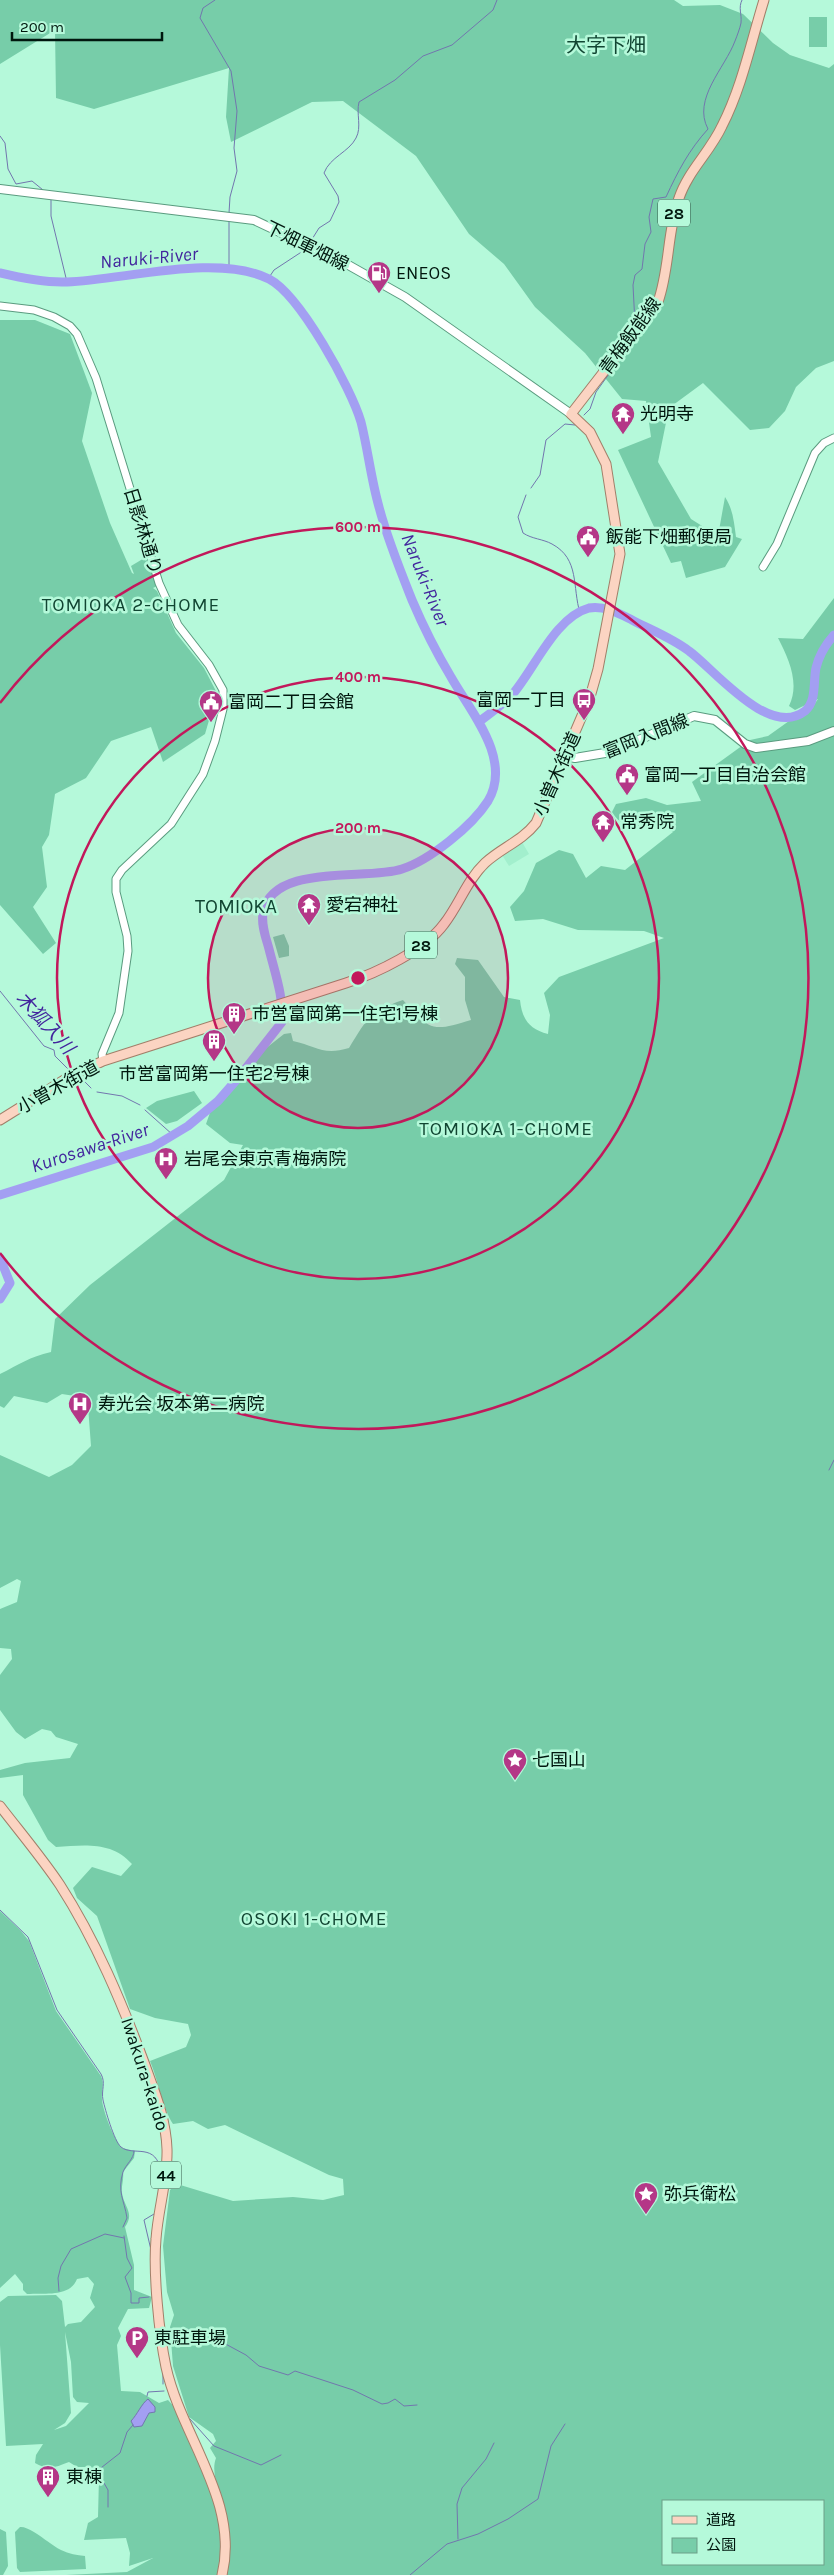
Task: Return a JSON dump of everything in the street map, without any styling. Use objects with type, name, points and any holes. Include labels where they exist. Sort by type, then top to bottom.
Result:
[{"type":"main road","name":"青梅飯能線","points":[[571,414],[658,302],[664,285],[674,212],[688,177],[722,128],[731,107],[764,0]]},
{"type":"main road","name":"下畑軍畑線","points":[[0,189],[254,220],[343,262],[405,297],[571,414]]},
{"type":"main road","name":"小曽木街道","points":[[0,1120],[69,1077],[103,1061],[365,977],[433,937],[444,924],[484,864],[526,834],[536,822],[590,697],[620,554],[606,464],[590,432],[571,414]]},
{"type":"main road","name":"富岡入間線","points":[[566,756],[575,758],[611,752],[694,716],[715,720],[745,744],[756,748],[808,741],[834,731]]},
{"type":"main road","name":"Iwakura-kaido","points":[[0,1806],[59,1884],[97,1953],[121,2001],[162,2113],[168,2157],[156,2237],[155,2260],[163,2348],[171,2386],[222,2514],[227,2547],[222,2575]]},
{"type":"street","name":"日影林通り","points":[[0,306],[34,310],[54,317],[70,326],[76,334],[96,378],[159,583],[178,625],[209,665],[222,686],[224,695],[215,741],[199,781],[171,824],[122,870],[116,879],[116,892],[127,936],[128,951],[119,1013],[102,1054],[103,1061]]},
{"type":"street","points":[[763,567],[777,544],[815,453],[824,443],[834,438]]},
{"type":"shaded area","points":[[522,842],[529,854],[509,866],[502,855]]},
{"type":"shaded area","points":[[148,2399],[155,2407],[155,2412],[149,2413],[142,2426],[134,2427],[131,2421]]},
{"type":"green space","points":[[0,0],[674,0],[683,6],[720,5],[743,14],[773,43],[790,55],[829,68],[834,64],[834,361],[816,368],[796,387],[785,411],[769,428],[750,430],[703,383],[669,408],[658,462],[691,519],[718,536],[725,497],[734,521],[736,537],[742,539],[725,567],[686,578],[681,561],[671,563],[618,450],[651,437],[646,401],[622,399],[585,353],[535,307],[504,264],[469,234],[416,156],[343,101],[312,102],[231,142],[226,117],[229,68],[94,109],[56,98],[55,30],[0,64]]},
{"type":"green space","points":[[809,17],[827,17],[827,47],[809,47]]},
{"type":"green space","points":[[0,320],[35,320],[70,334],[92,393],[82,441],[110,523],[132,573],[134,574],[131,566],[146,557],[157,586],[153,588],[157,591],[176,633],[204,668],[217,693],[205,734],[163,762],[151,727],[111,741],[86,778],[55,794],[49,835],[42,847],[47,887],[33,907],[56,943],[43,954],[0,905]]},
{"type":"green space","points":[[834,598],[834,2575],[226,2575],[230,2537],[214,2473],[216,2458],[210,2448],[216,2441],[213,2434],[189,2417],[173,2366],[170,2327],[174,2315],[167,2292],[163,2246],[170,2190],[177,2184],[233,2201],[293,2197],[323,2200],[344,2195],[343,2179],[329,2175],[225,2125],[208,2129],[193,2121],[173,2124],[166,2110],[150,2061],[186,2047],[191,2035],[188,2024],[155,2018],[130,2009],[97,1916],[77,1898],[73,1888],[92,1867],[121,1876],[132,1864],[116,1851],[107,1848],[87,1845],[56,1847],[48,1840],[23,1795],[23,1775],[0,1778],[0,1770],[25,1763],[70,1758],[78,1744],[56,1737],[51,1731],[42,1729],[25,1739],[16,1732],[0,1710],[0,1675],[12,1659],[11,1649],[0,1648],[0,1609],[17,1602],[21,1581],[17,1579],[0,1588],[0,1455],[49,1477],[72,1465],[91,1446],[88,1406],[81,1397],[62,1394],[47,1403],[14,1396],[4,1408],[0,1406],[0,1374],[30,1359],[51,1352],[55,1319],[90,1285],[224,1180],[243,1145],[230,1143],[206,1124],[212,1107],[265,1049],[284,1034],[291,1033],[293,1041],[326,1051],[349,1048],[370,1018],[383,1008],[403,1000],[420,1018],[433,1026],[448,1026],[471,1020],[465,1000],[465,977],[455,964],[457,958],[478,960],[504,997],[520,1000],[525,1018],[531,1026],[548,1034],[550,1015],[544,993],[559,977],[664,938],[644,931],[578,930],[543,919],[515,921],[510,907],[524,891],[536,863],[559,850],[573,854],[586,878],[601,866],[625,870],[673,832],[663,826],[636,826],[623,823],[612,812],[616,804],[646,798],[667,805],[701,801],[692,782],[750,740],[768,736],[789,721],[809,712],[818,699],[795,710],[789,706],[793,689],[792,672],[778,638],[803,639]]},
{"type":"green space","points":[[284,934],[289,946],[289,956],[279,958],[273,937]]},
{"type":"green space","points":[[194,1091],[202,1103],[177,1121],[166,1124],[146,1108],[157,1101]]},
{"type":"green space","points":[[0,1911],[29,1941],[56,2011],[101,2076],[103,2082],[103,2105],[109,2125],[116,2139],[122,2148],[135,2151],[134,2158],[123,2172],[122,2193],[129,2214],[125,2227],[134,2265],[134,2290],[152,2297],[149,2308],[128,2309],[118,2328],[121,2336],[117,2345],[121,2391],[140,2392],[159,2403],[168,2400],[179,2412],[214,2502],[223,2535],[218,2575],[66,2575],[127,2572],[153,2558],[129,2566],[130,2553],[126,2538],[84,2540],[88,2523],[98,2517],[99,2477],[86,2467],[77,2467],[69,2462],[48,2468],[35,2463],[36,2455],[43,2444],[6,2446],[0,2345],[0,2302],[8,2296],[56,2295],[62,2301],[65,2327],[68,2324],[81,2322],[95,2307],[90,2298],[94,2284],[88,2277],[77,2279],[69,2289],[56,2293],[27,2294],[23,2290],[23,2284],[15,2274],[0,2288]],"holes":[[[65,2332],[71,2362],[73,2397],[77,2402],[89,2403],[66,2426],[54,2430],[65,2423],[71,2413]]]},
{"type":"green space","points":[[20,2527],[29,2529],[57,2548],[85,2556],[86,2569],[20,2572],[17,2568],[15,2532]]},
{"type":"green space","points":[[0,2529],[6,2532],[8,2566],[3,2575],[0,2575]]},
{"type":"waterway","points":[[215,0],[203,8],[200,18],[231,71],[237,111],[234,148],[237,171],[230,197],[229,213]]},
{"type":"waterway","points":[[309,244],[319,228],[330,221],[339,202],[338,196],[324,173],[327,167],[353,143],[358,134],[359,102],[395,80],[423,56],[452,45],[493,10],[497,0]]},
{"type":"waterway","points":[[635,324],[633,285],[635,275],[642,269],[645,244],[651,232],[649,217],[653,199],[666,197],[684,161],[708,129],[704,118],[704,106],[712,84],[738,34],[741,23],[740,6],[742,0]]},
{"type":"waterway","points":[[0,136],[5,143],[8,169],[16,184],[32,181],[43,190]]},
{"type":"waterway","points":[[51,199],[51,216],[67,282]]},
{"type":"waterway","points":[[229,220],[229,270]]},
{"type":"waterway","points":[[268,279],[274,270],[306,249]]},
{"type":"waterway","name":"Kurosawa-River","points":[[0,273],[42,281],[67,282],[170,270],[224,268],[248,272],[269,279],[281,288],[309,322],[347,388],[361,422],[379,507],[398,566],[412,600],[445,668],[486,736],[492,752],[495,769],[494,785],[488,801],[481,811],[450,841],[413,865],[387,872],[323,876],[302,880],[284,886],[270,897],[263,913],[263,922],[280,995],[282,1022],[218,1101],[188,1126],[153,1147],[0,1195]]},
{"type":"waterway","points":[[611,354],[633,327]]},
{"type":"waterway","points":[[584,415],[590,409],[596,392],[619,360]]},
{"type":"waterway","points":[[531,488],[540,475],[546,440],[565,424],[575,425]]},
{"type":"waterway","points":[[526,495],[518,517],[523,533],[552,544],[567,557],[574,574],[580,613]]},
{"type":"waterway","name":"Naruki-River","points":[[480,721],[512,695],[555,633],[577,613],[589,608],[595,607],[612,611],[676,642],[700,660],[743,698],[759,709],[775,716],[791,717],[805,711],[809,707],[813,696],[817,663],[823,650],[834,635]]},
{"type":"waterway","name":"木狐入川","points":[[0,991],[44,1046],[54,1050],[55,1056],[71,1072]]},
{"type":"waterway","name":"木狐入川","points":[[80,1077],[91,1088]]},
{"type":"waterway","name":"木狐入川","points":[[97,1092],[122,1096],[140,1105]]},
{"type":"waterway","name":"木狐入川","points":[[145,1110],[173,1135]]},
{"type":"waterway","points":[[0,1258],[10,1283],[0,1299]]},
{"type":"waterway","points":[[829,1470],[834,1460]]},
{"type":"waterway","points":[[0,1910],[28,1937],[57,2010],[101,2074],[104,2104],[118,2144],[126,2150],[150,2153],[159,2163],[161,2173]]},
{"type":"waterway","points":[[123,2227],[127,2218],[121,2190],[121,2179],[126,2166],[133,2157],[134,2151]]},
{"type":"waterway","points":[[151,2250],[144,2220],[154,2214]]},
{"type":"waterway","points":[[59,2291],[58,2278],[61,2266],[71,2249],[105,2234],[124,2238]]},
{"type":"waterway","points":[[124,2236],[127,2258],[132,2268],[125,2277],[131,2293],[131,2303],[139,2303],[139,2298],[149,2297]]},
{"type":"waterway","points":[[166,2331],[187,2329],[194,2333],[208,2331],[220,2341],[246,2355],[259,2366],[288,2375],[295,2371],[353,2390],[382,2404],[395,2399],[404,2406],[417,2405]]},
{"type":"waterway","points":[[163,2370],[163,2384]]},
{"type":"waterway","points":[[147,2396],[148,2392],[164,2391]]},
{"type":"waterway","points":[[190,2419],[214,2446],[261,2465],[281,2455]]},
{"type":"waterway","points":[[410,2575],[447,2544],[478,2534],[508,2519],[538,2499],[551,2446],[565,2424]]},
{"type":"waterway","points":[[108,2507],[108,2490],[97,2471],[120,2453],[127,2432],[133,2425]]},
{"type":"waterway","points":[[458,2539],[457,2504],[462,2488],[486,2459],[494,2443]]},
{"type":"place","name":"ENEOS","points":[[379,294]]},
{"type":"place","name":"光明寺","points":[[623,435]]},
{"type":"place","name":"飯能下畑郵便局","points":[[588,558]]},
{"type":"place","name":"富岡一丁目","points":[[584,721]]},
{"type":"place","name":"富岡二丁目会館","points":[[211,723]]},
{"type":"place","name":"富岡一丁目自治会館","points":[[627,796]]},
{"type":"place","name":"常秀院","points":[[603,843]]},
{"type":"place","name":"愛宕神社","points":[[309,926]]},
{"type":"place","name":"市営富岡第一住宅1号棟","points":[[234,1035]]},
{"type":"place","name":"市営富岡第一住宅2号棟","points":[[214,1062]]},
{"type":"place","name":"岩尾会東京青梅病院","points":[[166,1180]]},
{"type":"place","name":"寿光会 坂本第二病院","points":[[80,1425]]},
{"type":"place","name":"七国山","points":[[515,1781]]},
{"type":"place","name":"弥兵衛松","points":[[646,2215]]},
{"type":"place","name":"東駐車場","points":[[137,2359]]},
{"type":"place","name":"東棟","points":[[48,2498]]},
{"type":"district","name":"大字下畑","points":[[606,45]]},
{"type":"district","name":"TOMIOKA 2-CHOME","points":[[131,605]]},
{"type":"district","name":"TOMIOKA","points":[[236,906]]},
{"type":"district","name":"TOMIOKA 1-CHOME","points":[[506,1129]]},
{"type":"district","name":"OSOKI 1-CHOME","points":[[314,1919]]}]
